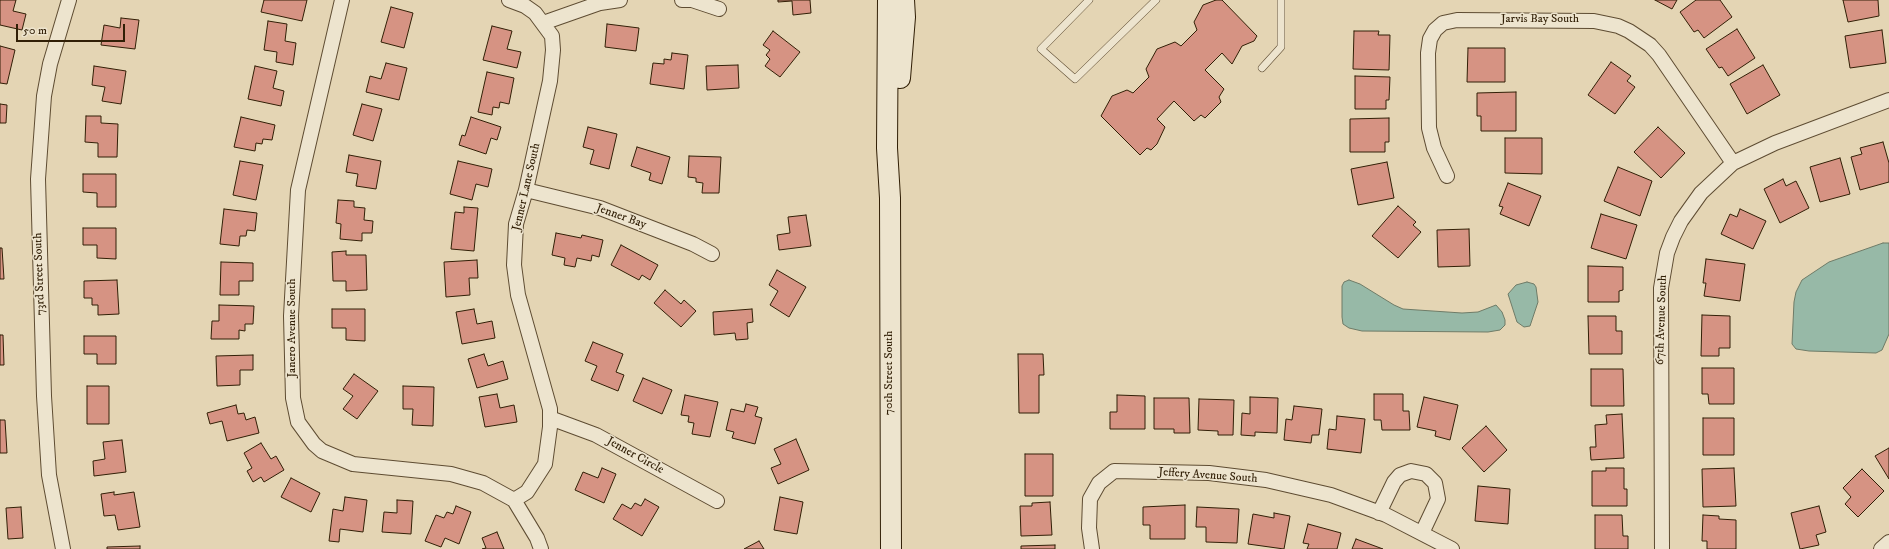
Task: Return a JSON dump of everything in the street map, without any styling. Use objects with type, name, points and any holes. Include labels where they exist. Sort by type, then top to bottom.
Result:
[{"type":"main road","name":"70th Street South","points":[[888,0],[887,148],[890,198],[891,549]]},
{"type":"main road","name":"70th Street South","points":[[890,198],[905,18],[904,0]]},
{"type":"street","name":"73rd Street South","points":[[63,549],[49,475],[44,396],[38,179],[44,96],[50,64],[69,0]]},
{"type":"street","name":"Janero Avenue South","points":[[342,0],[298,190],[291,316],[293,398],[298,422],[314,444],[322,451],[353,464],[451,474],[483,483],[514,500]]},
{"type":"street","name":"Jenner Lane South","points":[[509,0],[525,6],[535,13],[552,36],[553,50],[550,81],[526,190],[516,224],[514,265],[518,295],[550,409],[550,427],[545,464],[527,492],[514,500]]},
{"type":"street","points":[[543,23],[600,3],[620,0]]},
{"type":"street","points":[[682,0],[692,0],[719,9]]},
{"type":"street","name":"Jarvis Bay South","points":[[1446,176],[1434,148],[1429,128],[1428,46],[1431,34],[1439,26],[1447,21],[1457,20],[1594,21],[1618,26],[1629,31],[1650,45],[1658,55],[1733,163]]},
{"type":"street","name":"67th Avenue South","points":[[1662,549],[1660,315],[1663,270],[1673,236],[1690,207],[1713,180],[1733,163],[1775,143],[1889,100]]},
{"type":"street","name":"Jenner Bay","points":[[526,190],[600,208],[692,244],[712,254]]},
{"type":"street","name":"Jenner Circle","points":[[550,418],[596,435],[717,501]]},
{"type":"street","name":"Jeffery Avenue South","points":[[1092,549],[1089,528],[1090,499],[1099,483],[1114,471],[1208,473],[1266,480],[1331,495],[1380,513],[1452,549]]},
{"type":"street","points":[[1380,513],[1394,482],[1400,475],[1411,471],[1426,474],[1435,483],[1438,499],[1422,533]]},
{"type":"street","points":[[514,500],[537,538],[541,549]]},
{"type":"street","points":[[1882,549],[1889,542]]},
{"type":"lane","points":[[1089,0],[1041,49],[1074,80],[1156,0]]},
{"type":"lane","points":[[1262,68],[1281,47],[1281,0]]},
{"type":"shaded area","points":[[1883,243],[1889,243],[1889,334],[1882,350],[1876,353],[1809,351],[1796,349],[1792,344],[1794,302],[1796,292],[1802,280],[1829,262]]},
{"type":"shaded area","points":[[1349,280],[1360,284],[1403,309],[1462,313],[1478,312],[1496,305],[1502,312],[1505,325],[1500,330],[1488,332],[1362,331],[1349,328],[1343,324],[1342,286],[1344,282]]},
{"type":"shaded area","points":[[1527,282],[1534,284],[1536,287],[1538,302],[1530,326],[1524,327],[1517,322],[1508,294],[1516,285]]},
{"type":"building","points":[[0,0],[16,0],[13,11],[26,14],[22,30],[0,25]]},
{"type":"building","points":[[264,0],[307,0],[302,21],[261,12]]},
{"type":"building","points":[[778,0],[810,0],[811,13],[793,15],[792,1],[778,2]]},
{"type":"building","points":[[1216,0],[1222,0],[1257,36],[1254,41],[1242,46],[1232,64],[1222,53],[1205,70],[1224,89],[1219,97],[1221,102],[1205,118],[1201,115],[1194,121],[1174,101],[1157,119],[1165,127],[1157,144],[1151,150],[1147,148],[1140,155],[1101,116],[1112,96],[1127,90],[1133,93],[1149,77],[1146,69],[1157,49],[1175,42],[1181,46],[1197,30],[1194,22],[1203,5]]},
{"type":"building","points":[[1655,0],[1677,0],[1672,9]]},
{"type":"building","points":[[1696,0],[1720,0],[1732,17],[1704,38],[1698,30],[1694,32],[1680,12]]},
{"type":"building","points":[[1843,0],[1878,0],[1879,16],[1848,22]]},
{"type":"building","points":[[391,7],[413,13],[404,48],[381,42]]},
{"type":"building","points":[[121,18],[139,20],[135,49],[101,45],[104,25],[120,28]]},
{"type":"building","points":[[268,21],[287,24],[285,41],[296,43],[293,65],[276,62],[277,52],[264,50]]},
{"type":"building","points":[[607,24],[639,28],[636,51],[605,47]]},
{"type":"building","points":[[492,26],[512,31],[507,49],[521,52],[517,68],[483,60]]},
{"type":"building","points":[[1737,29],[1755,58],[1728,76],[1722,67],[1719,68],[1706,49]]},
{"type":"building","points":[[1882,30],[1886,63],[1850,68],[1845,36]]},
{"type":"building","points":[[773,31],[800,52],[780,77],[765,66],[770,59],[766,55],[770,50],[763,45]]},
{"type":"building","points":[[1354,31],[1379,31],[1378,35],[1390,35],[1389,70],[1353,69]]},
{"type":"building","points":[[0,46],[15,50],[7,84],[0,83]]},
{"type":"building","points":[[1468,48],[1505,48],[1505,82],[1467,82]]},
{"type":"building","points":[[672,53],[688,55],[684,89],[650,84],[653,63],[664,64],[664,59],[671,60]]},
{"type":"building","points":[[1611,62],[1631,76],[1627,81],[1635,87],[1615,114],[1588,95]]},
{"type":"building","points":[[386,63],[407,68],[399,100],[366,92],[370,76],[381,79]]},
{"type":"building","points":[[738,65],[739,88],[707,90],[706,66]]},
{"type":"building","points":[[1763,65],[1780,95],[1747,114],[1730,84]]},
{"type":"building","points":[[94,66],[126,71],[121,104],[102,101],[105,87],[92,85]]},
{"type":"building","points":[[255,66],[277,71],[273,88],[284,91],[281,106],[248,99]]},
{"type":"building","points":[[487,72],[514,78],[509,104],[500,102],[499,108],[493,107],[492,115],[478,112]]},
{"type":"building","points":[[1355,76],[1390,77],[1389,100],[1386,100],[1386,109],[1355,109]]},
{"type":"building","points":[[1516,92],[1516,131],[1481,131],[1481,116],[1477,116],[1477,93]]},
{"type":"building","points":[[0,104],[7,105],[6,123],[0,123]]},
{"type":"building","points":[[362,104],[382,109],[373,141],[353,135]]},
{"type":"building","points":[[86,116],[101,116],[101,123],[118,124],[117,157],[98,157],[98,143],[85,142]]},
{"type":"building","points":[[241,117],[275,125],[272,140],[263,139],[262,144],[256,143],[255,151],[234,147]]},
{"type":"building","points":[[471,117],[501,127],[497,140],[491,138],[486,154],[459,145],[462,135],[465,136]]},
{"type":"building","points":[[1389,118],[1389,142],[1385,142],[1385,152],[1350,152],[1350,119]]},
{"type":"building","points":[[588,127],[617,134],[609,169],[590,164],[594,150],[583,147]]},
{"type":"building","points":[[1658,127],[1685,153],[1661,178],[1634,152]]},
{"type":"building","points":[[1505,138],[1542,138],[1542,174],[1505,173]]},
{"type":"building","points":[[1883,142],[1889,163],[1889,182],[1860,190],[1851,157],[1862,154],[1860,148]]},
{"type":"building","points":[[637,147],[670,157],[662,184],[649,180],[651,173],[631,166]]},
{"type":"building","points":[[349,155],[381,161],[376,189],[356,186],[358,174],[346,172]]},
{"type":"building","points":[[689,156],[721,157],[719,193],[702,193],[703,183],[696,182],[696,178],[688,177]]},
{"type":"building","points":[[1840,158],[1850,194],[1820,202],[1810,167]]},
{"type":"building","points":[[240,161],[263,165],[256,200],[233,195]]},
{"type":"building","points":[[458,161],[492,169],[488,187],[476,184],[472,200],[450,194]]},
{"type":"building","points":[[1387,162],[1394,198],[1358,205],[1351,169]]},
{"type":"building","points":[[1618,167],[1652,181],[1640,216],[1604,201]]},
{"type":"building","points":[[83,174],[116,174],[116,207],[97,207],[97,193],[83,192]]},
{"type":"building","points":[[1783,179],[1786,186],[1796,181],[1809,208],[1780,223],[1764,189]]},
{"type":"building","points":[[1508,183],[1541,196],[1529,226],[1500,214],[1503,207],[1499,206]]},
{"type":"building","points":[[338,200],[354,201],[354,207],[365,208],[364,220],[373,221],[372,233],[362,233],[362,241],[340,239],[341,224],[336,223]]},
{"type":"building","points":[[1398,206],[1416,222],[1413,225],[1421,232],[1398,258],[1372,236]]},
{"type":"building","points":[[464,207],[478,208],[474,251],[451,249],[455,212],[464,213]]},
{"type":"building","points":[[224,209],[257,213],[255,231],[247,230],[246,236],[240,236],[239,246],[220,244]]},
{"type":"building","points":[[1740,209],[1766,221],[1753,249],[1721,234],[1730,214],[1737,217]]},
{"type":"building","points":[[1601,214],[1637,225],[1626,259],[1591,248]]},
{"type":"building","points":[[806,215],[811,246],[779,250],[777,235],[790,233],[788,217]]},
{"type":"building","points":[[83,228],[116,228],[116,259],[97,258],[97,245],[83,245]]},
{"type":"building","points":[[1469,229],[1470,266],[1438,267],[1437,230]]},
{"type":"building","points":[[556,233],[581,238],[582,235],[603,240],[599,257],[592,255],[591,261],[577,258],[575,267],[564,265],[565,258],[552,255]]},
{"type":"building","points":[[621,245],[658,265],[650,280],[642,275],[639,280],[611,265]]},
{"type":"building","points":[[0,248],[2,248],[4,279],[0,279]]},
{"type":"building","points":[[346,251],[346,255],[366,255],[367,290],[346,291],[346,281],[333,281],[332,252]]},
{"type":"building","points":[[1706,259],[1745,264],[1740,301],[1704,296],[1706,283],[1703,283]]},
{"type":"building","points":[[477,260],[478,278],[469,278],[470,295],[446,297],[444,262]]},
{"type":"building","points":[[221,262],[253,263],[253,281],[239,281],[239,295],[220,295]]},
{"type":"building","points":[[1588,266],[1623,267],[1623,290],[1619,291],[1619,302],[1588,302]]},
{"type":"building","points":[[777,270],[806,287],[789,317],[770,305],[778,291],[769,285]]},
{"type":"building","points":[[117,280],[119,314],[98,315],[98,305],[92,305],[92,298],[84,298],[84,281]]},
{"type":"building","points":[[665,290],[681,304],[684,300],[696,311],[681,327],[654,303]]},
{"type":"building","points":[[219,305],[254,306],[253,324],[245,324],[245,331],[239,330],[239,339],[211,339],[212,321],[219,321]]},
{"type":"building","points":[[332,309],[365,309],[365,341],[346,340],[346,328],[332,328]]},
{"type":"building","points":[[474,309],[477,324],[492,321],[495,338],[462,344],[456,312]]},
{"type":"building","points":[[752,309],[753,322],[747,323],[748,339],[736,340],[735,333],[714,335],[713,312]]},
{"type":"building","points":[[1702,315],[1730,316],[1730,348],[1719,348],[1719,356],[1701,356]]},
{"type":"building","points":[[1588,316],[1616,316],[1616,331],[1622,331],[1622,354],[1589,354]]},
{"type":"building","points":[[0,335],[3,335],[4,365],[0,365]]},
{"type":"building","points":[[84,336],[116,336],[116,364],[97,364],[97,354],[84,354]]},
{"type":"building","points":[[593,342],[623,354],[616,372],[624,375],[618,391],[591,380],[597,366],[585,361]]},
{"type":"building","points":[[484,354],[488,366],[503,361],[508,379],[477,388],[468,359]]},
{"type":"building","points":[[1018,354],[1043,354],[1044,375],[1039,375],[1039,413],[1019,413]]},
{"type":"building","points":[[253,355],[253,370],[240,370],[240,385],[217,386],[216,356]]},
{"type":"building","points":[[1702,368],[1734,368],[1734,404],[1709,404],[1708,394],[1702,394]]},
{"type":"building","points":[[1591,369],[1623,369],[1624,406],[1591,406]]},
{"type":"building","points":[[354,374],[378,391],[357,419],[343,409],[353,396],[343,389]]},
{"type":"building","points":[[643,378],[672,390],[662,414],[633,401]]},
{"type":"building","points":[[87,386],[109,386],[109,424],[87,424]]},
{"type":"building","points":[[403,386],[434,387],[433,426],[412,425],[413,409],[403,409]]},
{"type":"building","points":[[497,394],[500,408],[514,405],[517,422],[485,427],[479,397]]},
{"type":"building","points":[[1374,394],[1403,394],[1403,411],[1409,411],[1410,430],[1382,430],[1381,420],[1374,420]]},
{"type":"building","points":[[685,395],[718,402],[710,437],[692,434],[694,423],[688,422],[689,416],[681,415]]},
{"type":"building","points":[[1117,395],[1145,396],[1145,429],[1110,429],[1110,412],[1117,412]]},
{"type":"building","points":[[1250,397],[1278,398],[1277,433],[1255,432],[1255,436],[1241,435],[1242,413],[1250,414]]},
{"type":"building","points":[[1424,397],[1458,405],[1450,440],[1435,436],[1436,431],[1417,427]]},
{"type":"building","points":[[1154,398],[1189,398],[1190,433],[1174,433],[1174,429],[1154,429]]},
{"type":"building","points":[[1199,399],[1234,400],[1233,435],[1218,435],[1218,431],[1198,430]]},
{"type":"building","points":[[746,404],[758,407],[755,416],[762,418],[755,444],[732,438],[734,432],[726,430],[731,409],[744,412]]},
{"type":"building","points":[[236,405],[238,414],[244,413],[246,420],[255,417],[259,433],[227,441],[222,421],[210,424],[207,413]]},
{"type":"building","points":[[1294,406],[1322,409],[1319,435],[1312,435],[1311,443],[1284,440],[1286,419],[1292,420]]},
{"type":"building","points":[[1622,414],[1624,458],[1591,460],[1590,447],[1596,447],[1595,425],[1607,424],[1606,415]]},
{"type":"building","points":[[1337,416],[1365,419],[1361,453],[1327,449],[1329,429],[1336,430]]},
{"type":"building","points":[[1703,418],[1734,418],[1734,455],[1703,455]]},
{"type":"building","points":[[0,420],[5,420],[7,453],[0,453]]},
{"type":"building","points":[[1486,426],[1507,450],[1484,472],[1462,448]]},
{"type":"building","points":[[796,439],[809,470],[778,484],[771,468],[781,464],[774,449]]},
{"type":"building","points":[[122,440],[126,472],[94,476],[93,461],[105,459],[103,442]]},
{"type":"building","points":[[261,443],[271,459],[276,456],[284,470],[264,482],[261,477],[253,482],[247,471],[252,468],[244,453]]},
{"type":"building","points":[[1889,448],[1889,479],[1875,456]]},
{"type":"building","points":[[1025,454],[1053,454],[1053,496],[1025,496]]},
{"type":"building","points":[[602,468],[616,474],[604,503],[575,490],[583,472],[598,478]]},
{"type":"building","points":[[1606,468],[1624,468],[1624,489],[1627,489],[1627,506],[1592,506],[1592,471],[1606,471]]},
{"type":"building","points":[[1734,468],[1736,506],[1703,507],[1702,469]]},
{"type":"building","points":[[1862,469],[1884,491],[1858,517],[1845,504],[1851,497],[1843,488]]},
{"type":"building","points":[[291,478],[320,493],[311,512],[281,497]]},
{"type":"building","points":[[1478,486],[1510,489],[1508,524],[1475,521]]},
{"type":"building","points":[[114,492],[114,495],[134,492],[140,527],[118,530],[115,515],[104,516],[101,494]]},
{"type":"building","points":[[345,497],[367,500],[363,532],[340,529],[339,542],[329,541],[333,509],[343,511]]},
{"type":"building","points":[[780,497],[803,502],[797,534],[774,530]]},
{"type":"building","points":[[645,499],[659,507],[642,536],[613,519],[622,504],[631,509],[635,503],[641,506]]},
{"type":"building","points":[[397,500],[413,501],[411,534],[382,532],[384,512],[397,513]]},
{"type":"building","points":[[1050,502],[1052,535],[1021,536],[1020,506],[1032,506],[1032,503]]},
{"type":"building","points":[[1185,505],[1185,539],[1150,539],[1150,525],[1143,525],[1143,507]]},
{"type":"building","points":[[456,506],[471,512],[459,544],[445,538],[441,547],[425,541],[436,515],[444,518],[447,512],[453,514]]},
{"type":"building","points":[[1819,506],[1826,532],[1816,535],[1819,545],[1800,549],[1791,513]]},
{"type":"building","points":[[21,507],[23,538],[8,539],[6,508]]},
{"type":"building","points":[[1197,507],[1239,509],[1237,543],[1206,542],[1206,527],[1196,527]]},
{"type":"building","points":[[1274,513],[1290,516],[1284,549],[1248,544],[1253,514],[1274,518]]},
{"type":"building","points":[[1595,515],[1622,515],[1623,536],[1628,536],[1628,549],[1595,549]]},
{"type":"building","points":[[1703,515],[1719,516],[1719,519],[1736,520],[1736,549],[1707,549],[1707,541],[1702,541]]},
{"type":"building","points":[[1308,524],[1341,533],[1337,549],[1307,549],[1309,544],[1303,543]]},
{"type":"building","points":[[497,532],[504,549],[482,549],[486,548],[482,538]]},
{"type":"building","points":[[1356,539],[1383,549],[1352,549]]},
{"type":"building","points":[[759,541],[764,549],[744,549]]},
{"type":"building","points":[[1055,545],[1055,549],[1021,549],[1021,546]]},
{"type":"building","points":[[140,546],[140,549],[107,549],[107,547]]}]
